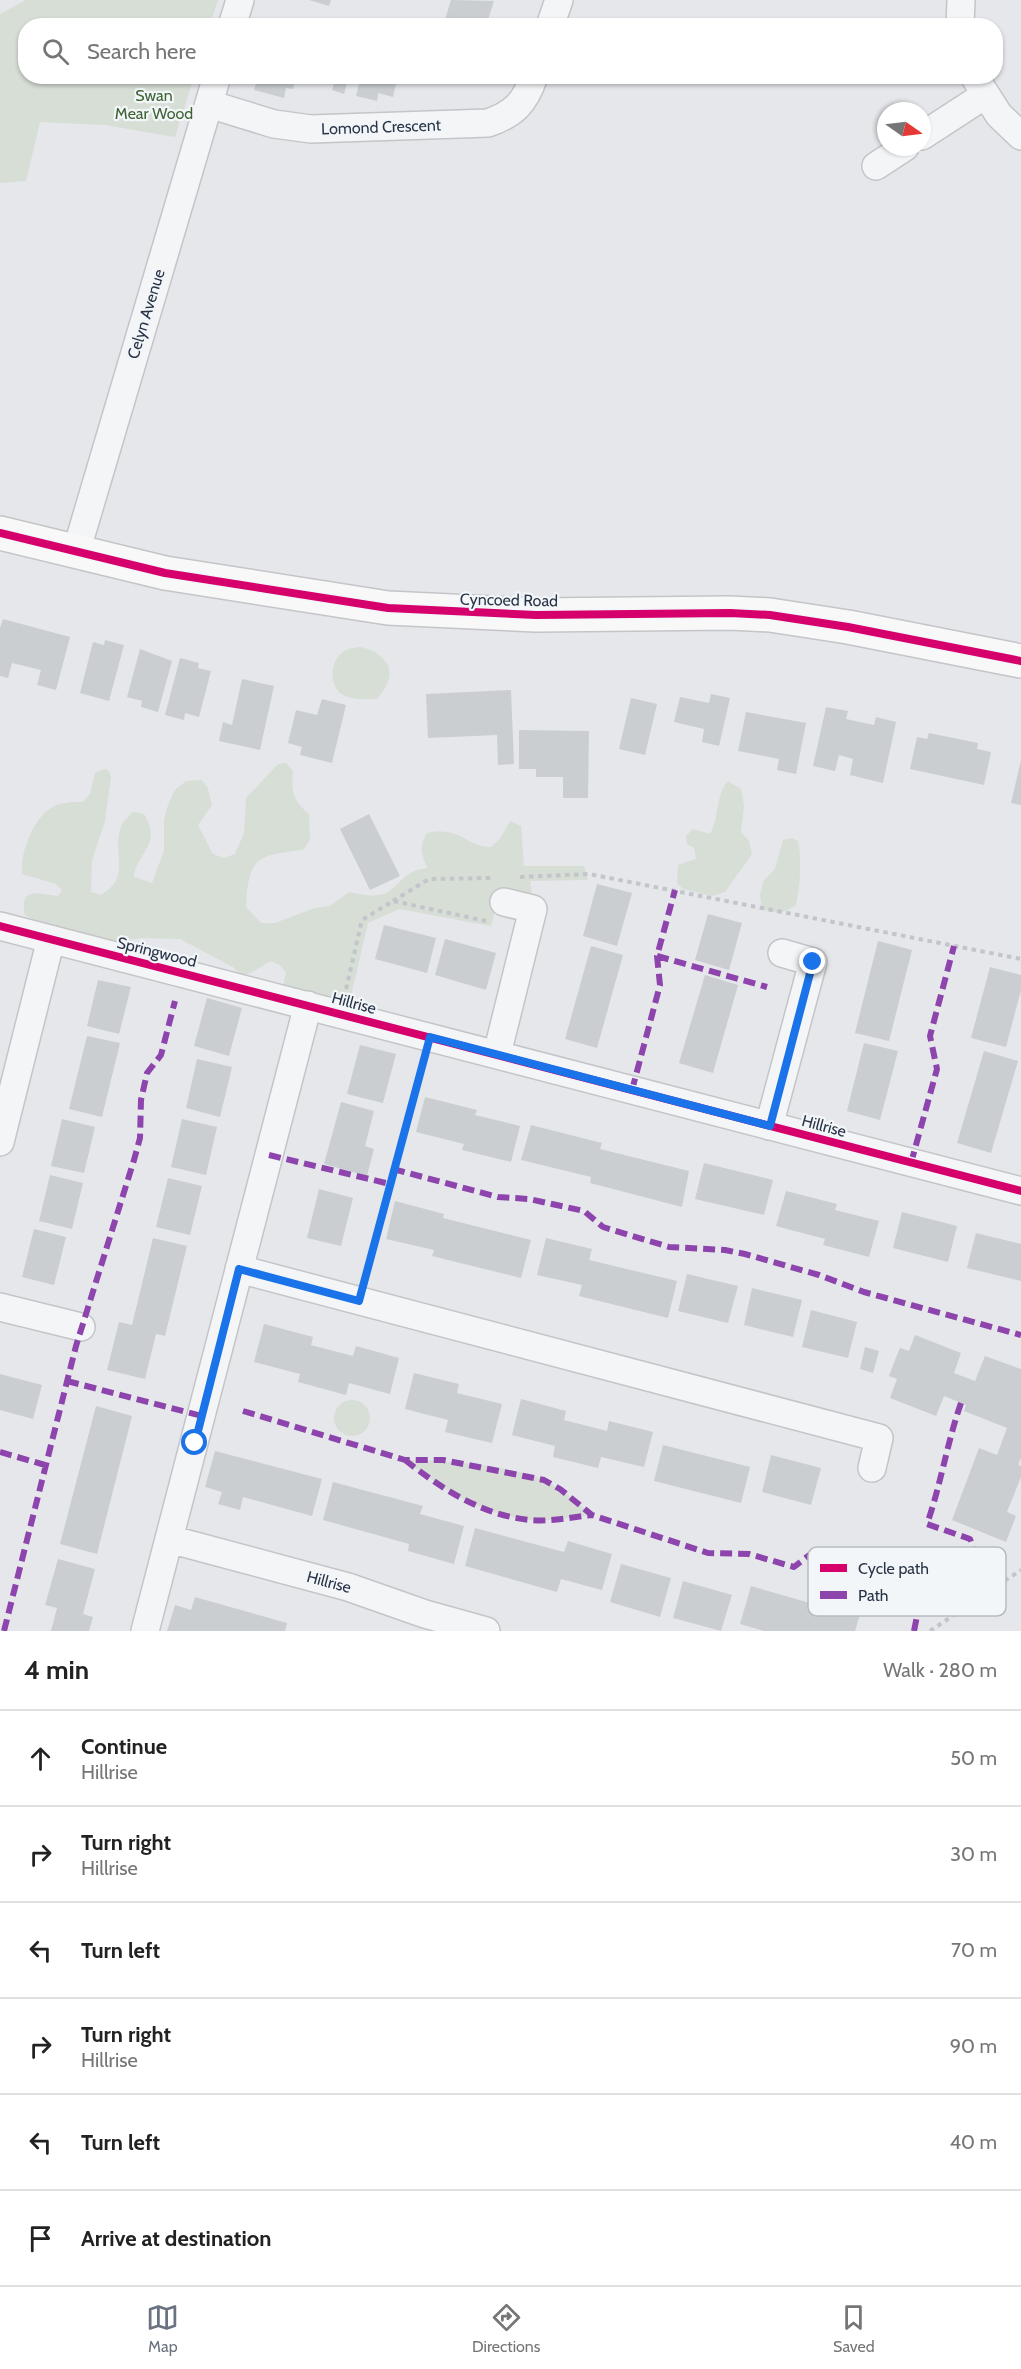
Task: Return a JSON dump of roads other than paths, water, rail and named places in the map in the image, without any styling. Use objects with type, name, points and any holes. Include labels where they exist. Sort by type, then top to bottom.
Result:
[{"type":"street","points":[[234,18],[240,0]]},
{"type":"street","points":[[553,18],[559,0]]},
{"type":"street","points":[[960,18],[961,0]]},
{"type":"street","name":"Celyn Avenue","points":[[76,552],[215,84]]},
{"type":"street","name":"Lomond Crescent","points":[[209,104],[274,124],[311,129],[488,123],[507,117],[523,101],[530,84]]},
{"type":"street","points":[[931,128],[980,86],[999,115],[1021,136]]},
{"type":"street","points":[[876,166],[892,156]]},
{"type":"street","name":"Cyncoed Road","points":[[0,533],[177,575],[388,608],[536,615],[730,613],[770,615],[848,627],[1021,661]]},
{"type":"street","points":[[497,1054],[532,909],[499,895]]},
{"type":"street","name":"Springwood","points":[[0,926],[308,1005]]},
{"type":"street","points":[[0,1143],[51,939]]},
{"type":"street","points":[[770,1126],[813,962],[782,953]]},
{"type":"street","name":"Hillrise","points":[[145,1631],[308,1005],[1021,1191]]},
{"type":"street","points":[[239,1269],[879,1438],[872,1467]]},
{"type":"street","points":[[0,1306],[81,1327]]},
{"type":"street","name":"Hillrise","points":[[169,1539],[348,1587],[433,1616],[486,1631]]},
{"type":"park label","name":"Swan Mear Wood","points":[[154,104]]}]
